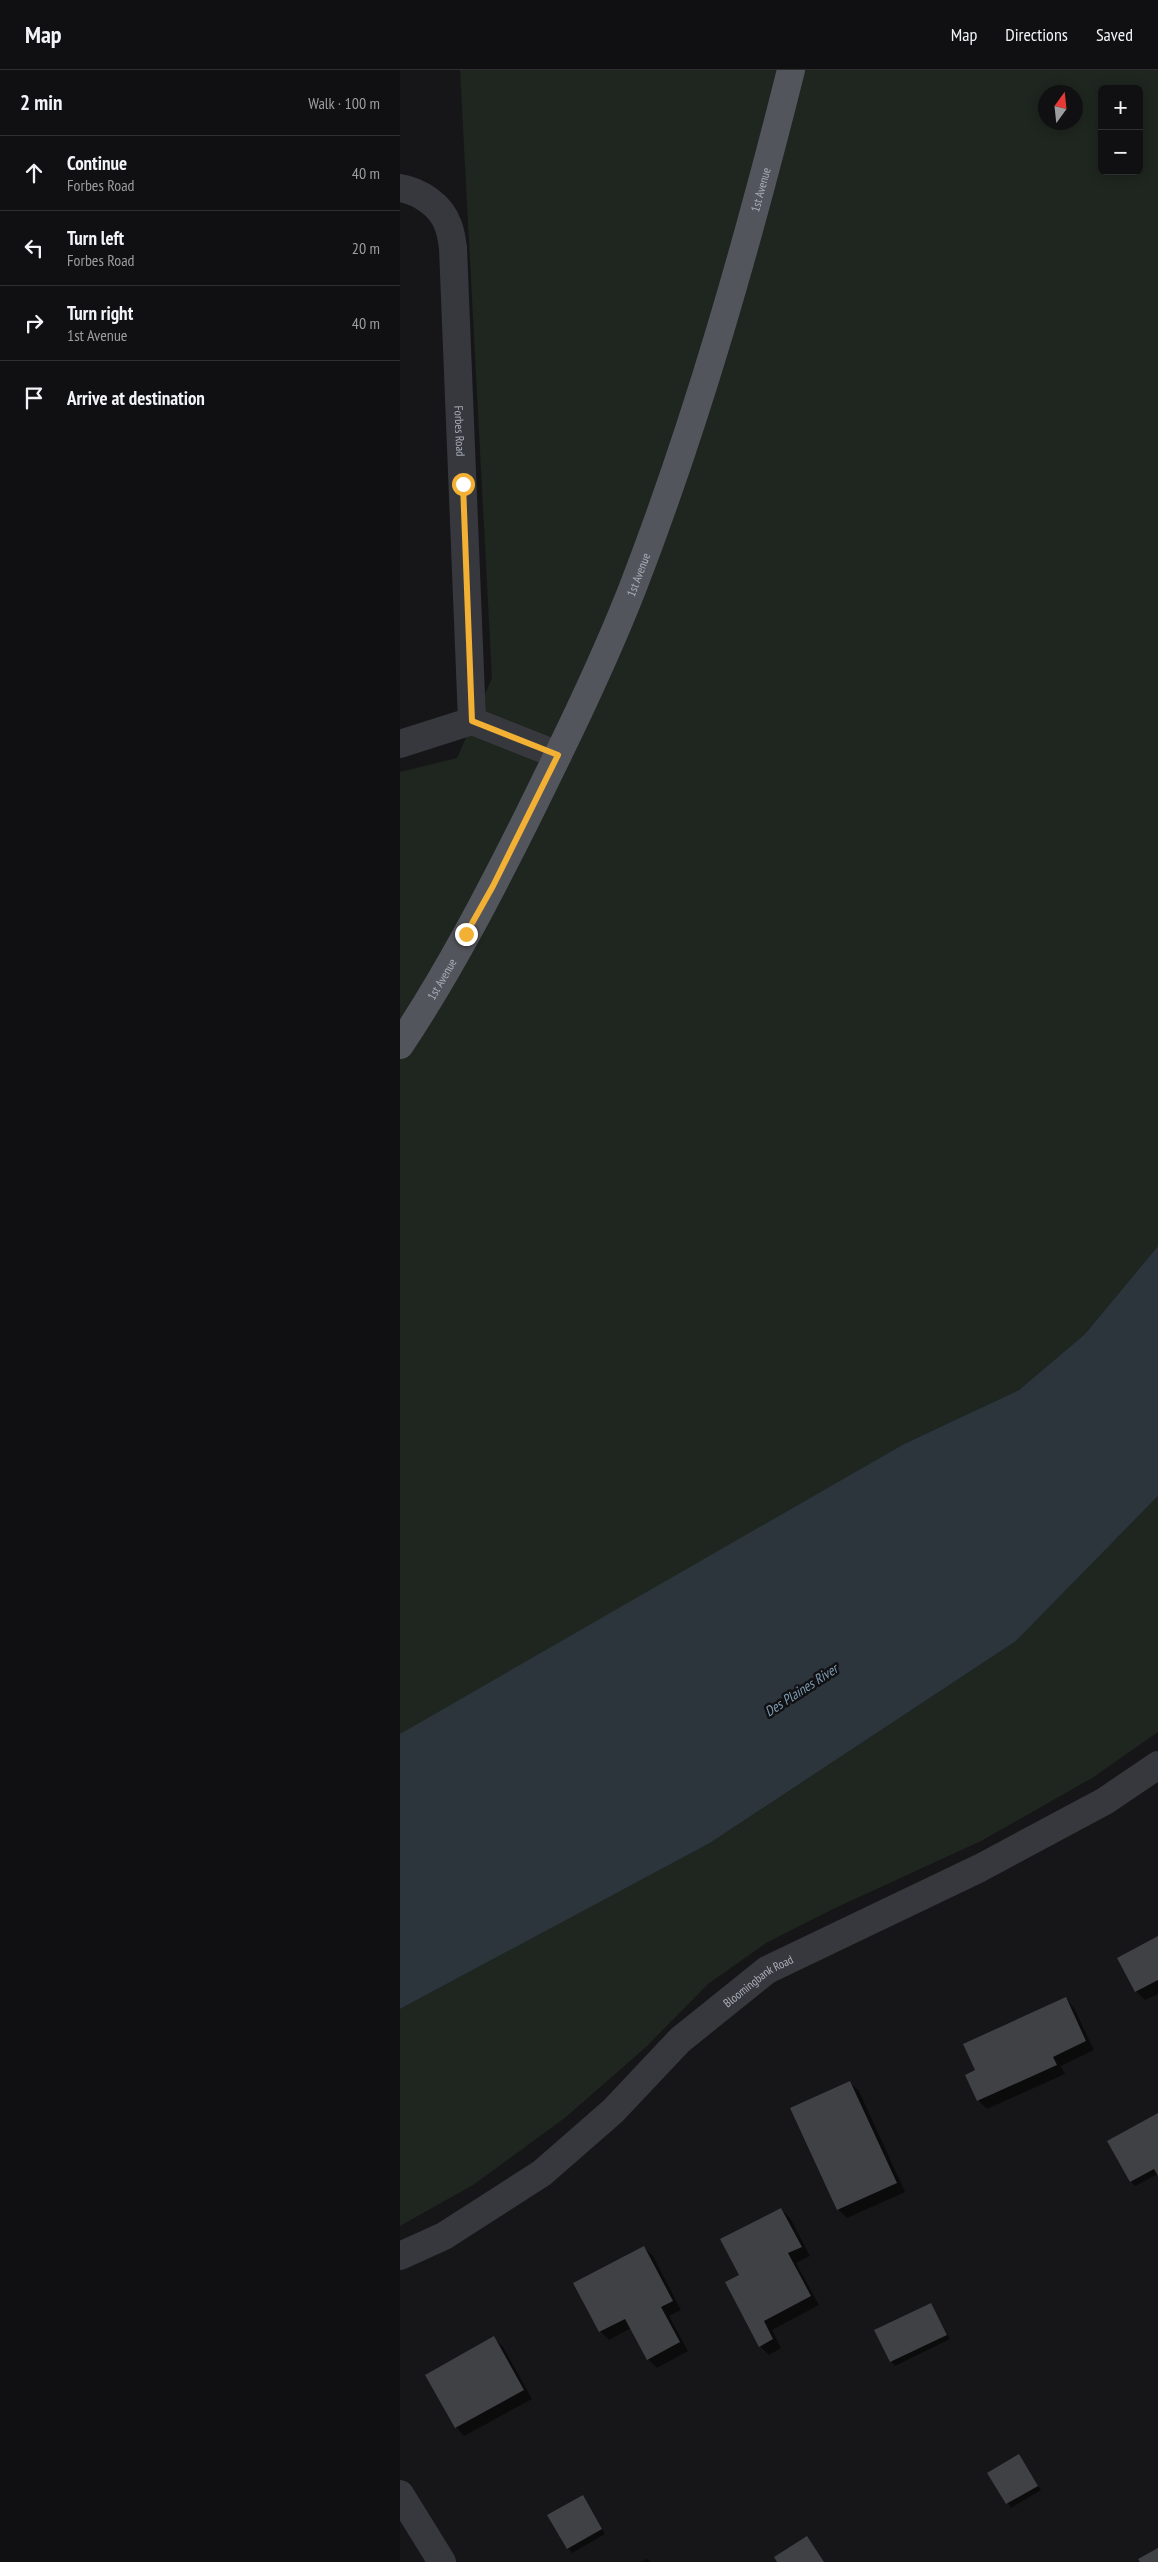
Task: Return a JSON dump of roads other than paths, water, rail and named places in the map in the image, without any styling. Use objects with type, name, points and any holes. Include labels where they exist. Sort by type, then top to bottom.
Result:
[{"type":"main road","name":"1st Avenue","points":[[400,1045],[430,1000],[493,886],[558,755],[632,589],[693,419],[767,162],[791,70]]},
{"type":"street","name":"Forbes Road","points":[[400,188],[413,190],[434,204],[448,224],[453,248],[472,721]]},
{"type":"street","points":[[400,744],[472,721],[558,755]]},
{"type":"street","name":"Bloomingbank Road","points":[[400,2256],[444,2236],[542,2172],[613,2111],[680,2040],[767,1970],[980,1868],[1105,1801],[1158,1765]]},
{"type":"street","points":[[400,2494],[442,2562]]},
{"type":"water","name":"Des Plaines River","points":[[1158,1246],[1158,1496],[1016,1641],[710,1843],[400,2009],[400,1734],[904,1444],[1019,1390],[1085,1334]]}]
